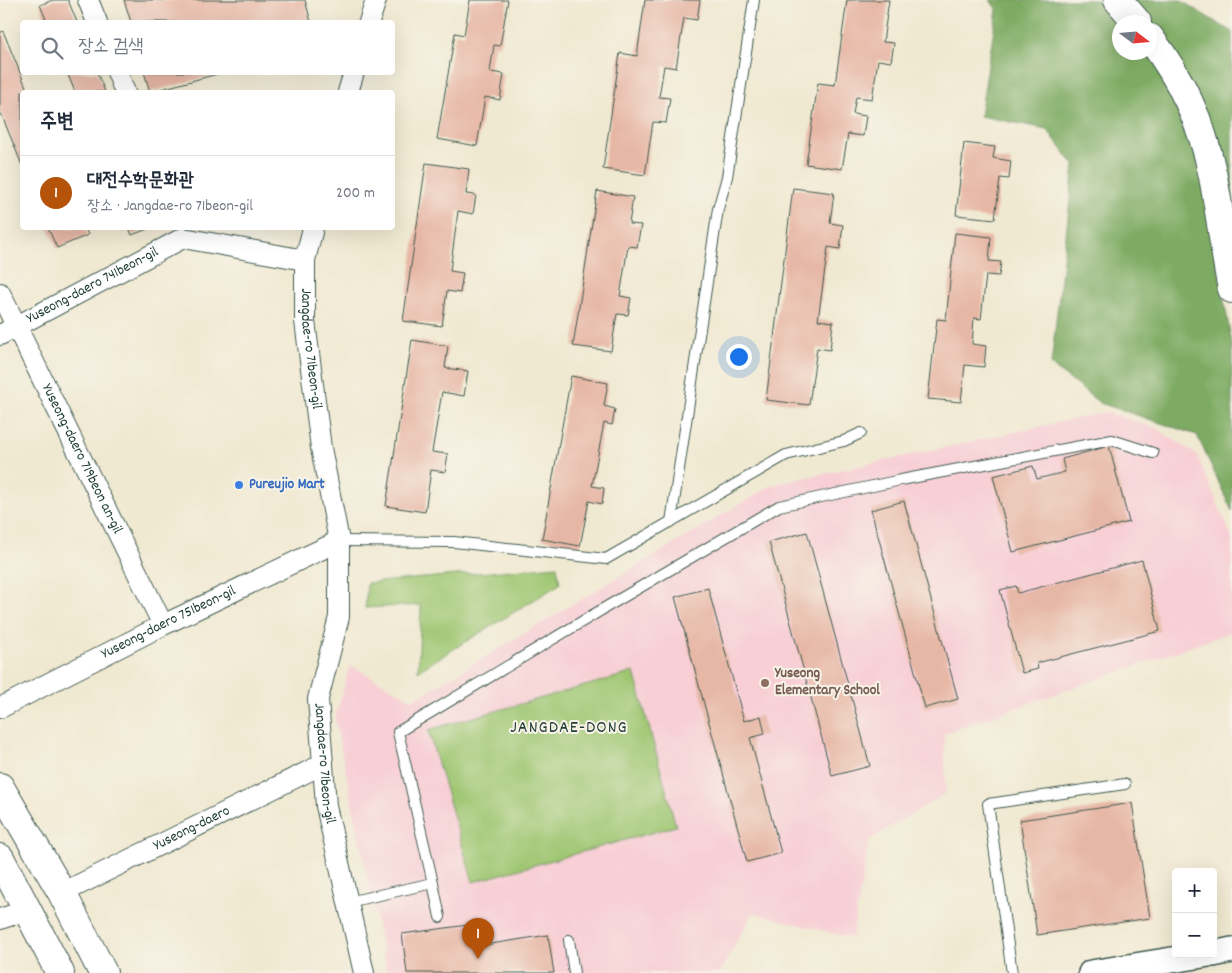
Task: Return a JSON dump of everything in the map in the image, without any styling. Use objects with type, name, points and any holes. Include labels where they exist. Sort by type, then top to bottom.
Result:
[{"type":"main road","points":[[1118,0],[1131,15]]},
{"type":"main road","points":[[1157,48],[1176,76],[1201,134],[1212,170],[1232,289]]},
{"type":"main road","points":[[0,787],[62,893],[103,973]]},
{"type":"main road","points":[[0,858],[60,973]]},
{"type":"street","points":[[88,0],[96,20]]},
{"type":"street","points":[[370,20],[376,0]]},
{"type":"street","points":[[118,75],[124,90]]},
{"type":"street","points":[[349,90],[353,75]]},
{"type":"street","name":"Jangdae-ro 71beon-gil","points":[[312,230],[305,260],[305,320],[321,448],[339,541],[339,617],[318,699],[326,806],[364,973]]},
{"type":"street","name":"Yuseong-daero 741beon-gil","points":[[8,331],[181,233],[305,260]]},
{"type":"street","name":"Yuseong-daero 719beon an-gil","points":[[0,293],[8,331],[163,625]]},
{"type":"street","name":"Yuseong-daero 751beon-gil","points":[[0,708],[163,625],[339,541]]},
{"type":"street","name":"Yuseong-daero","points":[[62,893],[323,764]]},
{"type":"street","points":[[0,919],[28,910]]},
{"type":"street","points":[[1217,953],[1232,950]]},
{"type":"street","points":[[1090,973],[1184,958]]},
{"type":"lane","points":[[671,522],[718,210],[727,177],[754,0]]},
{"type":"lane","points":[[339,541],[454,542],[606,559],[786,455],[844,441],[862,433]]},
{"type":"lane","points":[[440,917],[398,732],[779,506],[901,480],[1112,440],[1153,453]]},
{"type":"lane","points":[[1012,973],[988,804],[1125,784]]},
{"type":"lane","points":[[348,902],[433,883]]},
{"type":"lane","points":[[569,940],[574,973]]},
{"type":"shaded area","name":"Yuseong Elementary School","points":[[1106,412],[1156,428],[1197,455],[1232,538],[1232,632],[944,733],[946,793],[869,840],[852,938],[753,913],[719,973],[387,973],[335,719],[350,665],[413,700],[772,485]]},
{"type":"green space","points":[[990,0],[1113,0],[1118,15],[1112,15],[1112,60],[1154,60],[1198,142],[1232,344],[1232,511],[1197,435],[1100,403],[1051,365],[1074,165],[1047,129],[980,116],[997,10]]},
{"type":"green space","points":[[1128,0],[1180,0],[1232,32],[1232,249],[1220,164],[1157,52],[1157,15],[1136,15]]},
{"type":"green space","points":[[557,566],[560,584],[418,671],[421,605],[365,608],[367,583]]},
{"type":"green space","points":[[634,672],[676,826],[473,882],[428,730]]},
{"type":"building","points":[[53,0],[68,0],[76,20],[46,20],[40,5]]},
{"type":"building","points":[[124,0],[305,0],[310,20],[130,20]]},
{"type":"building","points":[[470,0],[508,0],[500,46],[494,45],[490,72],[504,74],[500,100],[485,97],[477,146],[437,139],[455,33],[464,35]]},
{"type":"building","points":[[645,0],[700,0],[697,20],[684,18],[676,68],[664,66],[659,97],[670,98],[666,123],[653,122],[645,175],[603,169],[620,53],[637,56]]},
{"type":"building","points":[[847,0],[889,0],[883,42],[894,43],[891,62],[878,60],[872,99],[856,97],[853,114],[866,116],[863,136],[848,134],[842,169],[806,164],[818,83],[835,85]]},
{"type":"building","points":[[3,31],[27,90],[20,90],[20,160],[0,111],[0,33]]},
{"type":"building","points":[[68,75],[98,75],[104,90],[74,90]]},
{"type":"building","points":[[145,75],[214,75],[157,90],[149,90]]},
{"type":"building","points":[[964,143],[995,147],[993,158],[1011,161],[1009,179],[1000,178],[995,219],[956,215]]},
{"type":"building","points":[[426,163],[469,169],[466,194],[476,195],[473,214],[458,211],[450,271],[463,273],[460,293],[447,291],[442,326],[403,321]]},
{"type":"building","points":[[793,188],[834,193],[830,223],[843,225],[840,249],[828,247],[818,320],[833,322],[830,350],[817,348],[809,405],[766,400]]},
{"type":"building","points":[[597,191],[633,197],[629,224],[641,225],[637,247],[628,246],[620,296],[631,298],[628,315],[617,314],[611,351],[573,346]]},
{"type":"building","points":[[49,230],[86,230],[88,235],[57,248]]},
{"type":"building","points":[[130,230],[145,230],[132,235]]},
{"type":"building","points":[[955,233],[991,237],[989,261],[1001,262],[999,276],[986,275],[981,319],[974,318],[972,344],[986,346],[984,367],[965,365],[961,402],[928,399],[937,319],[946,320]]},
{"type":"building","points":[[412,340],[448,346],[445,368],[468,371],[464,396],[442,392],[432,452],[448,454],[445,472],[431,470],[425,512],[386,506]]},
{"type":"building","points":[[571,376],[608,383],[604,406],[615,409],[612,425],[604,423],[592,486],[604,488],[602,504],[589,501],[580,546],[542,539]]},
{"type":"building","points":[[1109,446],[1129,522],[1013,552],[993,476],[1033,466],[1037,479],[1065,472],[1062,459]]},
{"type":"building","points":[[904,501],[958,699],[925,708],[871,510]]},
{"type":"building","points":[[807,532],[870,766],[832,776],[769,542]]},
{"type":"building","points":[[1142,560],[1160,631],[1037,663],[1038,669],[1022,673],[1000,590],[1016,586],[1018,593]]},
{"type":"building","points":[[708,588],[744,721],[761,716],[765,734],[750,738],[781,853],[747,862],[675,597]]},
{"type":"building","points":[[1132,803],[1150,918],[1037,935],[1020,820]]},
{"type":"building","points":[[475,924],[478,946],[548,935],[554,973],[407,973],[402,934]]},
{"type":"place","name":"Pureujio Mart","points":[[239,485]]},
{"type":"place","name":"Yuseong Elementary School","points":[[765,683]]},
{"type":"place","name":"대전수학문화관","points":[[478,959]]},
{"type":"district","name":"JANGDAE-DONG","points":[[569,728]]}]
